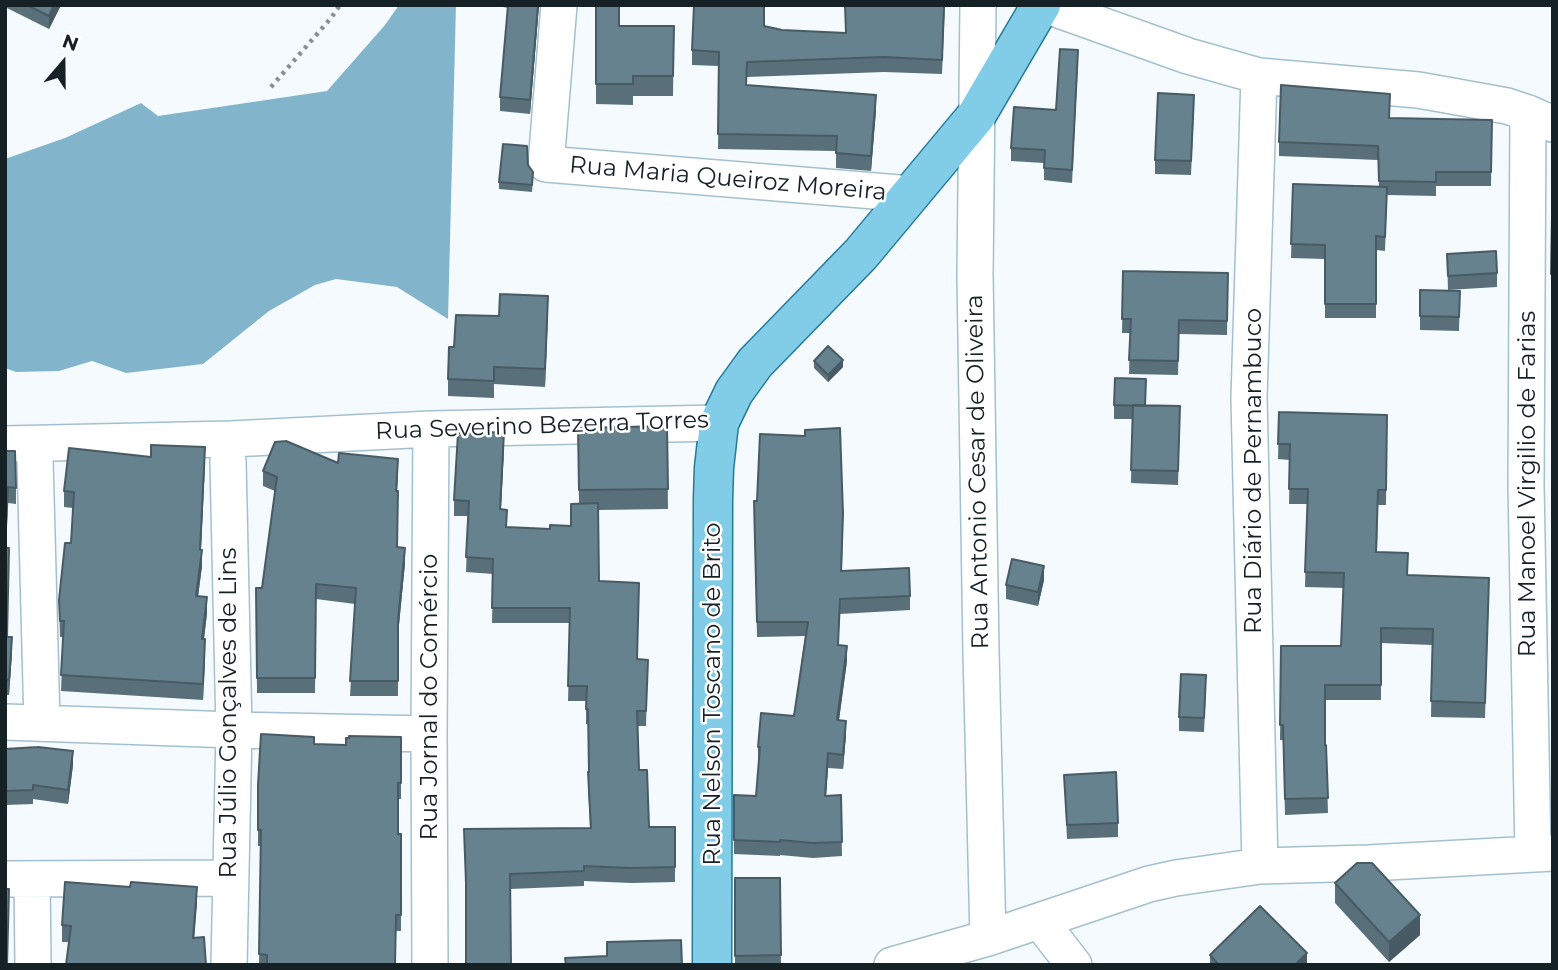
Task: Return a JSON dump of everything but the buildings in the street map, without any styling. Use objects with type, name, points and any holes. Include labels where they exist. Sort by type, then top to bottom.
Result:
[{"type":"main road","name":"Rua Severino Bezerra Torres","points":[[719,423],[734,392],[755,363],[861,254],[976,116],[1043,5]]},
{"type":"main road","name":"Rua Nelson Toscano de Brito","points":[[712,965],[713,499],[719,423]]},
{"type":"street","name":"Rua Maria Queiroz Moreira","points":[[559,5],[546,164],[911,194]]},
{"type":"street","name":"Rua Antonio Cesar de Oliveira","points":[[978,5],[976,317],[988,938]]},
{"type":"street","points":[[1043,5],[1174,52],[1259,76],[1418,90],[1484,101],[1540,119]]},
{"type":"street","name":"Rua Diário de Pernambuco","points":[[1259,76],[1249,398],[1260,866]]},
{"type":"street","name":"Rua Manoel Virgilio de Farias","points":[[1540,119],[1526,485],[1543,854]]},
{"type":"street","name":"Rua Severino Bezerra Torres","points":[[20,452],[431,429],[719,423]]},
{"type":"street","name":"Rua Jornal do Comércio","points":[[430,965],[431,429]]},
{"type":"street","points":[[20,452],[42,723]]},
{"type":"street","name":"Rua Júlio Gonçalves de Lins","points":[[228,461],[233,730],[229,965]]},
{"type":"street","points":[[5,722],[429,734]]},
{"type":"street","points":[[892,965],[988,938],[1176,877],[1260,866],[1543,854]]},
{"type":"street","points":[[33,965],[19,879],[229,878]]},
{"type":"street","points":[[1040,921],[1074,965]]},
{"type":"path","points":[[271,87],[340,5]]},
{"type":"water","points":[[399,5],[456,5],[448,319],[397,287],[336,279],[315,285],[269,311],[203,364],[126,373],[92,361],[59,371],[16,372],[5,368],[5,159],[65,138],[141,103],[158,116],[327,91],[385,25]]}]
